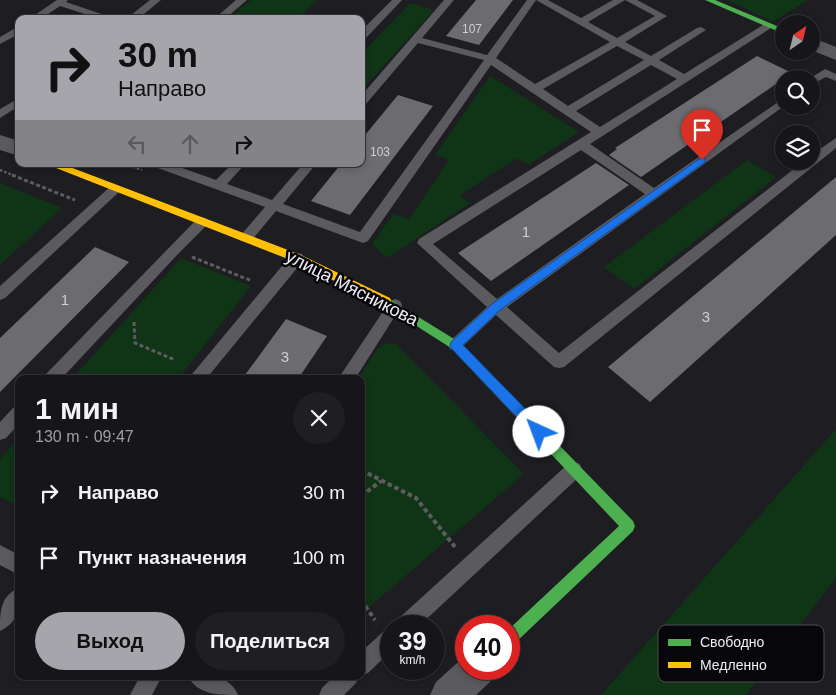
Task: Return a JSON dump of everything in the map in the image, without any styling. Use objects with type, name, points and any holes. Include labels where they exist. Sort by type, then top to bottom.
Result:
[{"type":"street","points":[[709,0],[775,28]]},
{"type":"street","points":[[820,47],[836,54]]},
{"type":"street","points":[[0,142],[15,148]]},
{"type":"street","name":"улица Мясникова","points":[[61,167],[297,258],[395,306],[455,345],[628,526],[520,629]]},
{"type":"street","points":[[450,695],[466,680]]},
{"type":"lane","points":[[136,15],[156,0]]},
{"type":"lane","points":[[224,15],[242,0]]},
{"type":"lane","points":[[365,33],[397,0]]},
{"type":"lane","points":[[365,98],[449,0]]},
{"type":"lane","points":[[167,167],[363,238],[532,0]]},
{"type":"lane","points":[[540,0],[685,79]]},
{"type":"lane","points":[[580,22],[620,0]]},
{"type":"lane","points":[[534,89],[662,16],[630,0]]},
{"type":"lane","points":[[40,15],[61,1],[100,15]]},
{"type":"lane","points":[[770,26],[424,243],[559,362],[836,142]]},
{"type":"lane","points":[[568,111],[701,30]]},
{"type":"lane","points":[[0,41],[15,32]]},
{"type":"lane","points":[[416,39],[490,60],[600,132]]},
{"type":"lane","points":[[820,76],[825,72],[836,78]]},
{"type":"lane","points":[[0,114],[15,104]]},
{"type":"lane","points":[[455,345],[496,307],[775,107]]},
{"type":"lane","points":[[581,144],[654,194]]},
{"type":"lane","points":[[218,185],[236,167]]},
{"type":"lane","points":[[246,238],[308,167]]},
{"type":"lane","points":[[0,294],[115,189]]},
{"type":"lane","points":[[55,375],[202,222]]},
{"type":"lane","points":[[199,375],[297,258]]},
{"type":"lane","points":[[349,375],[395,306]]},
{"type":"lane","points":[[0,433],[15,417]]},
{"type":"lane","points":[[417,615],[574,470]]},
{"type":"lane","points":[[0,554],[15,563]]},
{"type":"lane","points":[[0,621],[15,602]]},
{"type":"lane","points":[[365,662],[380,648]]},
{"type":"lane","points":[[140,695],[149,680]]},
{"type":"lane","points":[[204,680],[228,695]]},
{"type":"lane","points":[[329,695],[346,680]]},
{"type":"path","points":[[0,170],[94,208]]},
{"type":"path","points":[[173,250],[271,288]]},
{"type":"path","points":[[132,294],[135,342],[175,360]]},
{"type":"path","points":[[365,472],[416,498],[470,566]]},
{"type":"path","points":[[365,493],[381,481]]},
{"type":"green space","points":[[251,0],[317,0],[301,15],[233,15]]},
{"type":"green space","points":[[727,0],[808,0],[784,15],[775,15],[775,21],[773,22]]},
{"type":"green space","points":[[410,3],[434,10],[365,87],[365,50]]},
{"type":"green space","points":[[490,76],[579,132],[528,165],[517,158],[460,195],[470,203],[387,258],[372,244],[393,214],[409,219],[449,160],[435,155]]},
{"type":"green space","points":[[747,160],[776,177],[634,289],[604,267]]},
{"type":"green space","points":[[0,183],[62,208],[0,265]]},
{"type":"green space","points":[[181,258],[251,286],[181,375],[76,375]]},
{"type":"green space","points":[[387,343],[396,344],[524,474],[365,611],[365,375],[361,375],[377,349]]},
{"type":"green space","points":[[836,429],[836,578],[800,625],[663,625]]},
{"type":"green space","points":[[15,442],[15,505],[0,497],[0,459]]},
{"type":"green space","points":[[658,630],[658,682],[756,682],[746,695],[601,695]]},
{"type":"building","points":[[476,0],[513,0],[479,45],[446,36]]},
{"type":"building","points":[[757,56],[786,70],[775,70],[775,85],[641,177],[609,155],[617,149],[615,148]]},
{"type":"building","points":[[398,95],[433,106],[350,215],[311,201],[339,167],[365,167],[365,135]]},
{"type":"building","points":[[596,163],[629,185],[491,281],[458,253]]},
{"type":"building","points":[[836,177],[836,235],[650,402],[608,367]]},
{"type":"building","points":[[95,247],[129,262],[0,392],[0,338]]},
{"type":"building","points":[[286,319],[327,336],[301,375],[245,375]]},
{"type":"traffic: fast","points":[[709,0],[775,28]]},
{"type":"traffic: fast","points":[[386,301],[455,345],[628,526],[520,629]]},
{"type":"traffic: slow","points":[[62,167],[297,258],[386,301]]},
{"type":"route","points":[[539,432],[455,345],[496,307],[702,160]]}]
